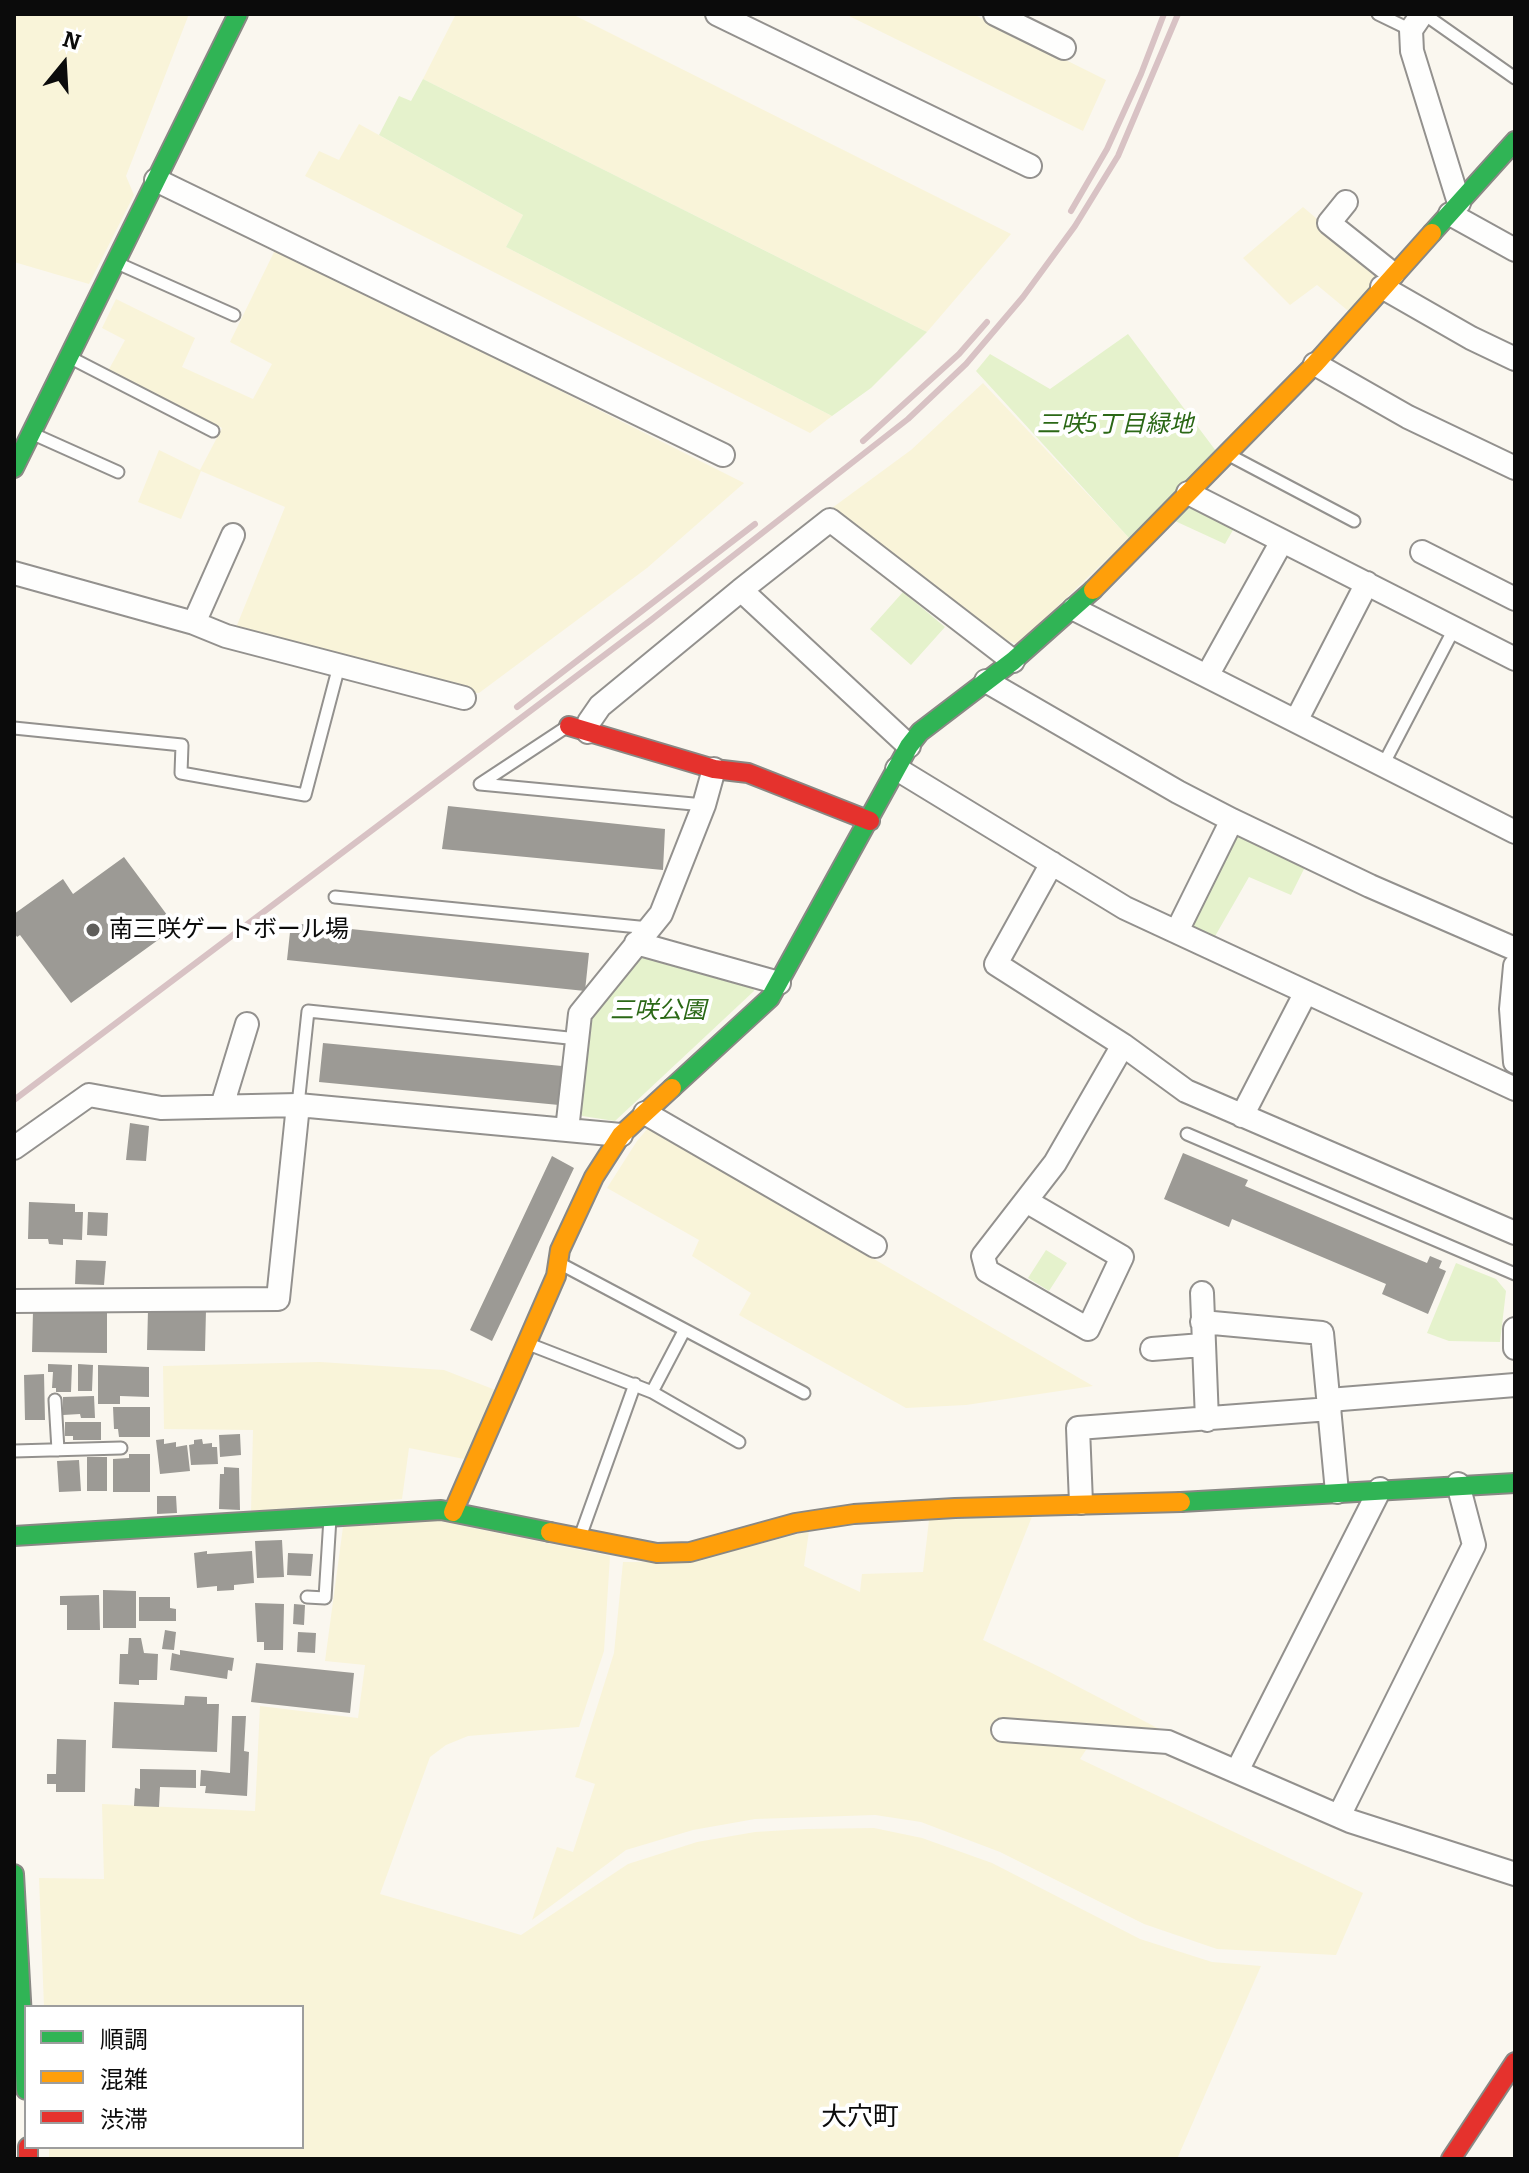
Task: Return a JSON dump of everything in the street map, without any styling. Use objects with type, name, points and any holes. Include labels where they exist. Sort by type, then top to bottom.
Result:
[{"type":"street","points":[[14,468],[238,14]]},
{"type":"street","points":[[717,14],[1030,166]]},
{"type":"street","points":[[995,14],[1064,48]]},
{"type":"street","points":[[1419,19],[1412,51],[1455,209],[1515,250]]},
{"type":"street","points":[[453,1512],[556,1276],[560,1250],[594,1177],[621,1135],[770,998],[909,746],[920,732],[1013,661],[1074,609],[1315,364],[1515,141]]},
{"type":"street","points":[[156,180],[723,455]]},
{"type":"street","points":[[1346,202],[1329,223],[1388,281],[1471,338],[1515,359]]},
{"type":"street","points":[[1315,364],[1408,417],[1515,468]]},
{"type":"street","points":[[1188,493],[1515,659]]},
{"type":"street","points":[[579,729],[589,722],[600,706],[830,520],[1013,661]]},
{"type":"street","points":[[194,623],[233,535]]},
{"type":"street","points":[[1207,676],[1282,541]]},
{"type":"street","points":[[1422,552],[1515,599]]},
{"type":"street","points":[[14,573],[194,623],[226,636],[464,698]]},
{"type":"street","points":[[1296,721],[1367,583]]},
{"type":"street","points":[[741,590],[909,746]]},
{"type":"street","points":[[1074,609],[1515,832]]},
{"type":"street","points":[[986,681],[1232,820],[1370,886],[1515,949]]},
{"type":"street","points":[[579,729],[714,769],[748,773],[870,821]]},
{"type":"street","points":[[567,1130],[580,1014],[661,914],[704,805],[714,769]]},
{"type":"street","points":[[897,769],[1125,908],[1515,1089]]},
{"type":"street","points":[[1177,931],[1232,820]]},
{"type":"street","points":[[1052,863],[996,964],[1123,1045],[1186,1091],[1515,1233]]},
{"type":"street","points":[[643,935],[779,983]]},
{"type":"street","points":[[1515,966],[1511,1009],[1515,1062]]},
{"type":"street","points":[[1242,1116],[1306,992]]},
{"type":"street","points":[[222,1106],[247,1024]]},
{"type":"street","points":[[1026,1201],[1122,1257],[1088,1329],[987,1271],[983,1256],[1055,1163],[1123,1045]]},
{"type":"street","points":[[14,1148],[89,1095],[161,1108],[298,1105],[621,1135]]},
{"type":"street","points":[[14,1301],[278,1299],[298,1105]]},
{"type":"street","points":[[645,1113],[875,1246]]},
{"type":"street","points":[[1202,1293],[1207,1420]]},
{"type":"street","points":[[1515,1329],[1515,1348]]},
{"type":"street","points":[[1152,1349],[1202,1333],[1322,1333],[1337,1492]]},
{"type":"street","points":[[1081,1503],[1078,1428],[1207,1420],[1515,1385]]},
{"type":"street","points":[[14,1536],[453,1512],[616,1547],[657,1553],[690,1552],[795,1523],[854,1514],[1081,1503],[1203,1501],[1515,1483]]},
{"type":"street","points":[[1339,1816],[1474,1545],[1458,1484]]},
{"type":"street","points":[[1237,1771],[1380,1489]]},
{"type":"street","points":[[1003,1730],[1168,1742],[1339,1816],[1515,1874]]},
{"type":"street","points":[[14,1874],[24,2054]]},
{"type":"street","points":[[1451,2159],[1515,2062]]},
{"type":"lane","points":[[1378,14],[1419,19],[1515,78]]},
{"type":"lane","points":[[115,263],[234,315]]},
{"type":"lane","points":[[69,356],[213,431]]},
{"type":"lane","points":[[31,433],[118,472]]},
{"type":"lane","points":[[1228,454],[1354,521]]},
{"type":"lane","points":[[1383,765],[1454,629]]},
{"type":"lane","points":[[14,728],[182,745],[181,773],[305,795],[339,666]]},
{"type":"lane","points":[[579,729],[480,784],[704,805]]},
{"type":"lane","points":[[335,897],[643,935]]},
{"type":"lane","points":[[298,1105],[308,1011],[578,1039]]},
{"type":"lane","points":[[1187,1134],[1515,1274]]},
{"type":"lane","points":[[558,1262],[804,1393]]},
{"type":"lane","points":[[652,1392],[684,1331]]},
{"type":"lane","points":[[525,1343],[635,1384],[739,1442]]},
{"type":"lane","points":[[579,1537],[635,1384]]},
{"type":"lane","points":[[55,1400],[58,1450]]},
{"type":"lane","points":[[14,1451],[121,1448]]},
{"type":"lane","points":[[307,1597],[325,1598],[330,1518]]},
{"type":"shaded area","points":[[14,14],[189,14],[126,176],[134,195],[89,284],[14,262]]},
{"type":"shaded area","points":[[456,14],[572,14],[1011,234],[927,332],[423,79]]},
{"type":"shaded area","points":[[845,14],[973,14],[1106,80],[1083,131]]},
{"type":"shaded area","points":[[359,124],[523,215],[506,247],[832,416],[810,433],[305,176],[319,151],[339,160]]},
{"type":"shaded area","points":[[1303,207],[1383,275],[1352,314],[1317,285],[1290,305],[1243,258]]},
{"type":"shaded area","points":[[276,248],[744,483],[647,568],[479,693],[235,630],[285,507],[201,471],[181,519],[138,502],[159,450],[200,470],[222,428],[108,371],[125,340],[102,328],[116,299],[195,338],[182,367],[253,399],[272,364],[230,342]]},
{"type":"shaded area","points":[[983,383],[1129,538],[1018,644],[997,638],[832,508],[911,450]]},
{"type":"shaded area","points":[[648,1128],[1093,1386],[966,1405],[906,1408],[739,1315],[751,1293],[692,1256],[699,1240],[607,1188]]},
{"type":"shaded area","points":[[320,1362],[444,1370],[498,1391],[469,1460],[409,1448],[402,1499],[251,1511],[253,1430],[164,1429],[163,1366]]},
{"type":"shaded area","points":[[1033,1514],[983,1640],[1169,1734],[1101,1727],[1080,1759],[1363,1893],[1336,1955],[1217,1949],[1144,1924],[1000,1852],[921,1822],[875,1815],[755,1819],[693,1830],[626,1850],[532,1920],[557,1847],[573,1852],[595,1784],[575,1777],[614,1653],[623,1562],[691,1562],[809,1531],[804,1566],[860,1592],[862,1574],[923,1572],[929,1520]]},
{"type":"shaded area","points":[[434,1520],[610,1556],[604,1651],[579,1727],[468,1736],[446,1745],[430,1757],[380,1894],[521,1935],[628,1864],[697,1842],[755,1832],[805,1829],[874,1828],[922,1838],[992,1863],[1140,1939],[1212,1962],[1261,1966],[1177,2159],[49,2159],[49,2149],[304,2149],[304,2005],[44,2005],[39,1878],[104,1879],[102,1804],[255,1811],[260,1706],[358,1718],[365,1665],[325,1661],[343,1527]]},
{"type":"green space","points":[[423,79],[927,332],[871,388],[832,416],[506,247],[523,215],[379,135],[399,96],[411,101]]},
{"type":"green space","name":"三咲5丁目緑地","points":[[1128,334],[1216,451],[1129,538],[976,371],[990,354],[1050,389]]},
{"type":"green space","points":[[1187,506],[1200,507],[1237,523],[1225,544],[1175,521]]},
{"type":"green space","points":[[903,592],[945,627],[911,665],[870,629]]},
{"type":"green space","points":[[1239,831],[1307,863],[1291,895],[1249,877],[1214,938],[1193,929],[1189,920],[1230,834]]},
{"type":"green space","name":"三咲公園","points":[[638,950],[752,984],[754,991],[615,1121],[582,1116],[578,1109],[586,1021]]},
{"type":"green space","points":[[1046,1250],[1067,1263],[1049,1291],[1028,1278]]},
{"type":"green space","points":[[1456,1263],[1496,1279],[1506,1291],[1500,1342],[1449,1341],[1427,1333]]},
{"type":"building","points":[[448,806],[665,829],[663,870],[442,849]]},
{"type":"building","name":"南三咲ゲートボール場","points":[[124,857],[176,927],[71,1003],[20,935],[17,937],[14,914],[63,879],[73,894]]},
{"type":"building","points":[[291,923],[589,953],[585,991],[287,960]]},
{"type":"building","points":[[323,1043],[562,1066],[559,1105],[319,1082]]},
{"type":"building","points":[[130,1123],[149,1126],[146,1161],[126,1160]]},
{"type":"building","points":[[1183,1153],[1248,1180],[1245,1186],[1427,1263],[1430,1256],[1442,1261],[1439,1268],[1446,1271],[1428,1314],[1382,1294],[1386,1284],[1232,1219],[1229,1227],[1164,1199]]},
{"type":"building","points":[[552,1156],[574,1168],[492,1341],[470,1330]]},
{"type":"building","points":[[29,1202],[75,1204],[75,1212],[83,1212],[82,1240],[63,1239],[63,1245],[49,1244],[48,1239],[28,1239]]},
{"type":"building","points":[[88,1212],[108,1213],[107,1236],[87,1235]]},
{"type":"building","points":[[76,1260],[106,1261],[104,1285],[75,1284]]},
{"type":"building","points":[[148,1310],[206,1310],[205,1351],[147,1350]]},
{"type":"building","points":[[33,1311],[107,1312],[107,1353],[32,1352]]},
{"type":"building","points":[[48,1364],[72,1365],[71,1392],[56,1392],[56,1388],[52,1388],[53,1372],[48,1372]]},
{"type":"building","points":[[78,1364],[93,1365],[92,1391],[78,1391]]},
{"type":"building","points":[[98,1365],[149,1367],[149,1397],[120,1396],[120,1404],[98,1404]]},
{"type":"building","points":[[44,1374],[45,1420],[25,1420],[24,1375]]},
{"type":"building","points":[[94,1396],[95,1418],[81,1418],[80,1414],[63,1415],[63,1397]]},
{"type":"building","points":[[113,1407],[150,1407],[150,1437],[119,1437],[118,1429],[114,1429]]},
{"type":"building","points":[[65,1422],[101,1422],[101,1440],[73,1440],[73,1436],[65,1436]]},
{"type":"building","points":[[240,1434],[241,1455],[220,1457],[219,1435]]},
{"type":"building","points":[[164,1439],[164,1444],[176,1442],[176,1447],[187,1445],[190,1471],[160,1474],[156,1440]]},
{"type":"building","points":[[202,1439],[203,1444],[212,1443],[212,1447],[217,1447],[218,1464],[191,1465],[189,1445],[194,1444],[194,1440]]},
{"type":"building","points":[[129,1454],[150,1454],[150,1492],[113,1492],[113,1459],[129,1458]]},
{"type":"building","points":[[87,1457],[107,1457],[107,1491],[87,1491]]},
{"type":"building","points":[[79,1460],[81,1491],[59,1492],[57,1461]]},
{"type":"building","points":[[224,1467],[239,1468],[240,1510],[219,1509],[220,1474],[224,1474]]},
{"type":"building","points":[[157,1496],[176,1496],[177,1513],[157,1514]]},
{"type":"building","points":[[282,1540],[284,1577],[257,1578],[255,1541]]},
{"type":"building","points":[[207,1551],[207,1554],[252,1551],[254,1583],[234,1585],[234,1590],[217,1591],[217,1586],[197,1588],[194,1553]]},
{"type":"building","points":[[288,1553],[313,1554],[311,1576],[287,1575]]},
{"type":"building","points":[[103,1590],[136,1591],[136,1628],[103,1628]]},
{"type":"building","points":[[99,1595],[100,1630],[67,1630],[67,1605],[60,1605],[60,1596]]},
{"type":"building","points":[[139,1597],[170,1597],[170,1608],[176,1609],[176,1621],[139,1621]]},
{"type":"building","points":[[255,1603],[284,1604],[283,1650],[264,1650],[264,1642],[257,1642]]},
{"type":"building","points":[[294,1604],[305,1605],[304,1625],[293,1624]]},
{"type":"building","points":[[165,1630],[176,1632],[174,1650],[162,1649]]},
{"type":"building","points":[[298,1632],[316,1633],[315,1653],[297,1652]]},
{"type":"building","points":[[129,1638],[141,1638],[144,1653],[158,1654],[157,1680],[139,1680],[139,1685],[119,1684],[120,1654],[128,1654]]},
{"type":"building","points":[[180,1650],[234,1658],[232,1671],[228,1670],[227,1679],[170,1670],[172,1653],[180,1655]]},
{"type":"building","points":[[256,1663],[354,1673],[350,1713],[251,1702]]},
{"type":"building","points":[[185,1696],[207,1697],[207,1704],[219,1704],[217,1752],[112,1748],[114,1702],[184,1705]]},
{"type":"building","points":[[232,1716],[246,1716],[244,1751],[249,1752],[247,1796],[205,1793],[206,1786],[200,1786],[201,1770],[230,1773]]},
{"type":"building","points":[[57,1739],[86,1740],[85,1792],[56,1792],[56,1784],[47,1784],[47,1774],[56,1774]]},
{"type":"building","points":[[140,1769],[196,1770],[196,1788],[160,1787],[159,1807],[134,1806],[135,1788],[140,1789]]},
{"type":"railway","points":[[1071,211],[1107,149],[1164,14]]},
{"type":"railway","points":[[14,1100],[651,620],[908,419],[966,364],[1023,297],[1075,226],[1118,156],[1178,14]]},
{"type":"railway","points":[[863,441],[959,354],[987,322]]},
{"type":"railway","points":[[517,707],[755,524]]},
{"type":"traffic: fast","points":[[14,468],[238,14]]},
{"type":"traffic: fast","points":[[1432,233],[1515,141]]},
{"type":"traffic: fast","points":[[672,1088],[770,998],[909,746],[920,732],[1013,661],[1093,590]]},
{"type":"traffic: fast","points":[[1181,1502],[1515,1483]]},
{"type":"traffic: fast","points":[[14,1536],[441,1510],[550,1532]]},
{"type":"traffic: fast","points":[[14,1874],[24,2054]]},
{"type":"traffic: slow","points":[[1093,590],[1315,364],[1432,233]]},
{"type":"traffic: slow","points":[[453,1512],[556,1276],[560,1250],[594,1177],[621,1135],[672,1088]]},
{"type":"traffic: slow","points":[[550,1532],[657,1553],[690,1552],[795,1523],[854,1514],[1181,1502]]},
{"type":"traffic: jam","points":[[569,726],[714,769],[748,773],[870,821]]},
{"type":"traffic: jam","points":[[1451,2159],[1515,2062]]},
{"type":"traffic: jam","points":[[28,2149],[28,2159]]},
{"type":"place","name":"南三咲ゲートボール場","points":[[93,930]]},
{"type":"district","name":"大穴町","points":[[860,2118]]}]
